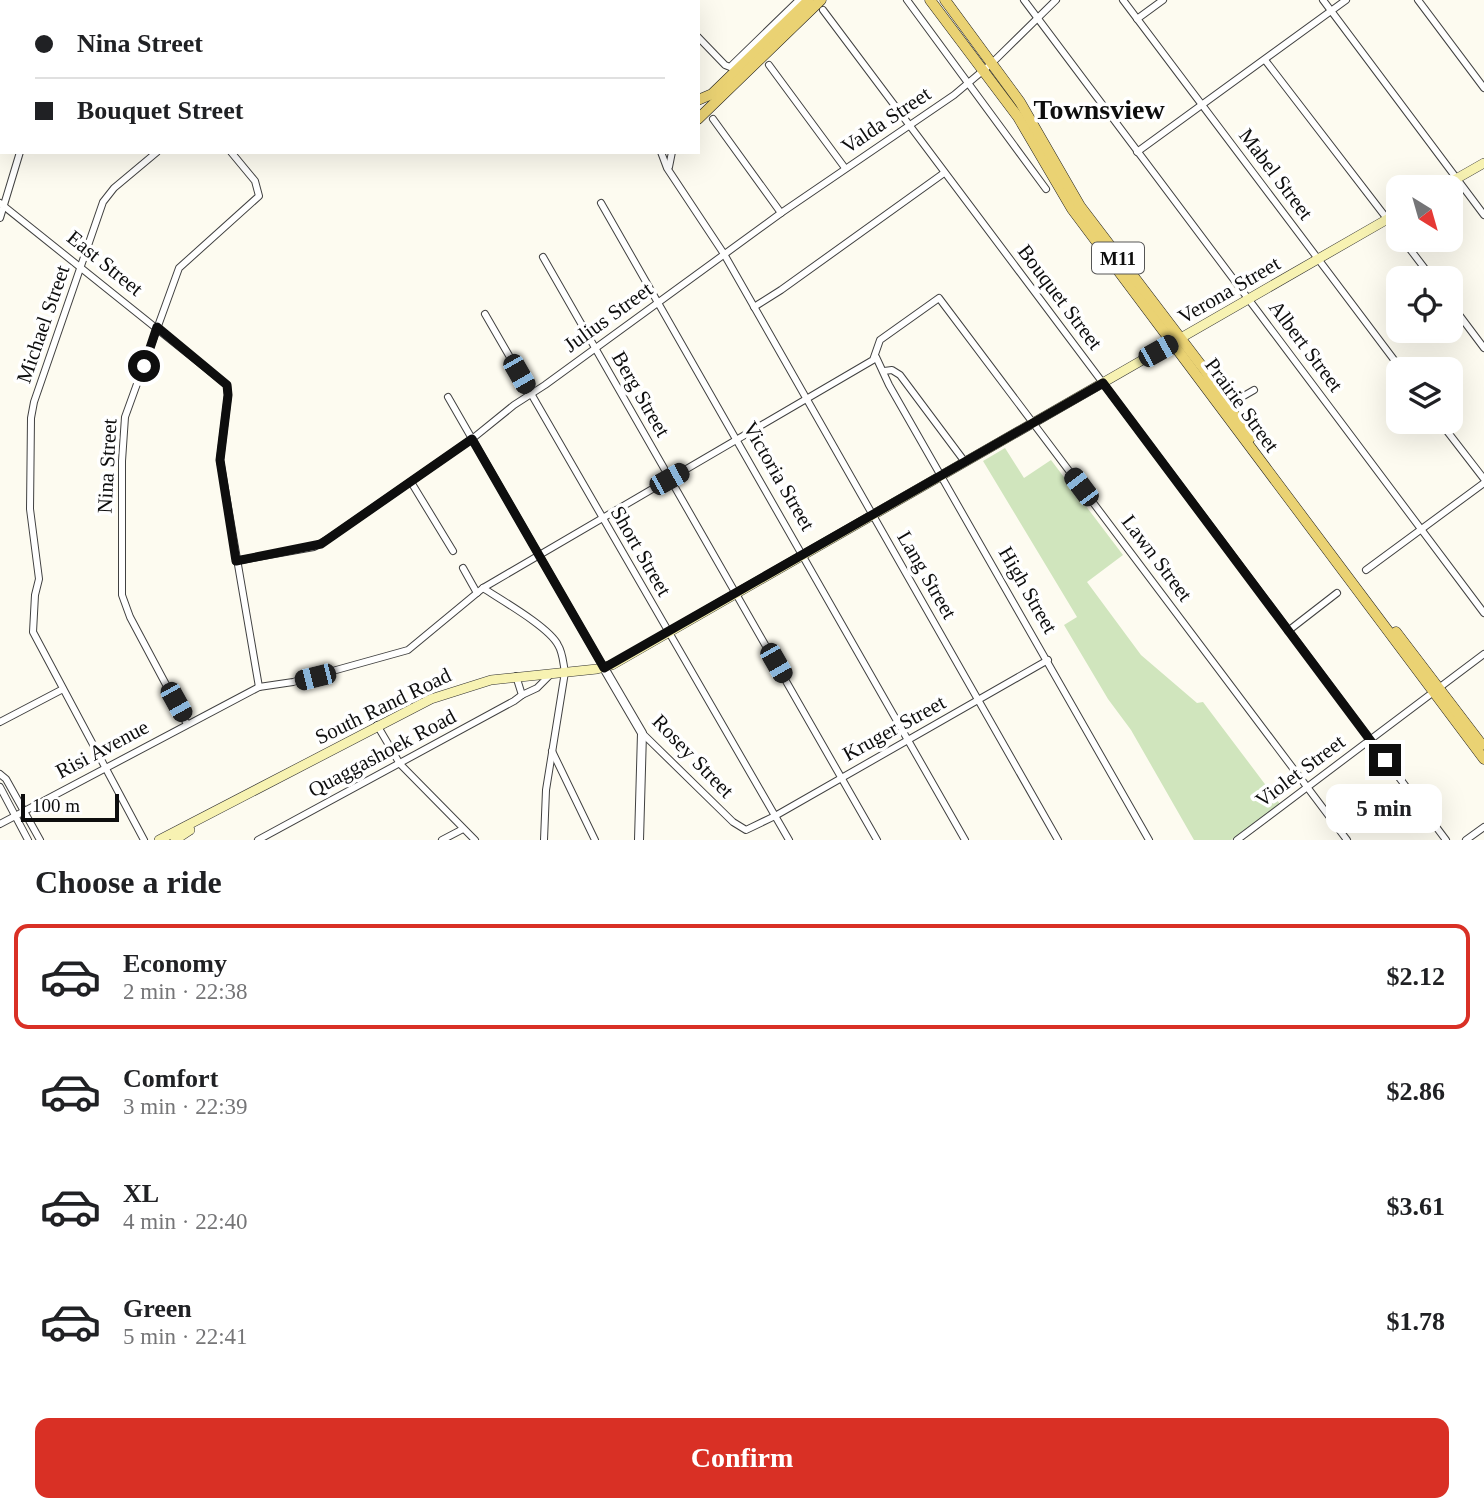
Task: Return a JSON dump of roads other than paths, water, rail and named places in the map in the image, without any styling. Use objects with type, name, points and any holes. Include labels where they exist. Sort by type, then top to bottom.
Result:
[{"type":"main road","points":[[700,99],[712,94],[809,0]]},
{"type":"main road","name":"Prairie Street","points":[[930,0],[1018,117],[1072,209],[1228,405],[1437,690],[1484,748]]},
{"type":"main road","name":"Prairie Street","points":[[945,0],[1027,113],[1080,206],[1437,690],[1484,759]]},
{"type":"main road","points":[[700,117],[822,5]]},
{"type":"main road","points":[[1463,175],[1484,163]]},
{"type":"main road","name":"Verona Street","points":[[604,668],[1386,220]]},
{"type":"main road","name":"South Rand Road","points":[[159,840],[377,725],[459,688],[516,676],[604,668]]},
{"type":"main road","name":"South Rand Road","points":[[175,840],[229,804]]},
{"type":"street","points":[[700,39],[725,65],[730,66],[799,0]]},
{"type":"street","points":[[907,0],[1046,189]]},
{"type":"street","name":"Albert Street","points":[[1024,0],[1484,613]]},
{"type":"street","name":"Valda Street","points":[[723,254],[968,83],[1056,0]]},
{"type":"street","name":"Mabel Street","points":[[1122,0],[1392,357]]},
{"type":"street","points":[[1137,19],[1163,0]]},
{"type":"street","points":[[1323,0],[1454,175]]},
{"type":"street","points":[[1137,152],[1346,0]]},
{"type":"street","points":[[1418,0],[1484,88]]},
{"type":"street","name":"Bouquet Street","points":[[822,5],[944,173],[1446,840]]},
{"type":"street","points":[[1265,60],[1386,216]]},
{"type":"street","points":[[769,65],[845,168]]},
{"type":"street","points":[[713,119],[781,213]]},
{"type":"street","points":[[0,218],[19,154]]},
{"type":"street","name":"Michael Street","points":[[144,840],[62,689],[37,641],[32,625],[34,595],[39,579],[30,509],[31,418],[34,402],[104,200],[114,188],[155,154]]},
{"type":"street","name":"Nina Street","points":[[187,723],[125,609],[121,582],[124,423],[181,265],[258,197],[255,181],[233,154]]},
{"type":"street","name":"Lang Street","points":[[663,154],[670,173],[754,307],[1058,840]]},
{"type":"street","points":[[670,173],[671,154]]},
{"type":"street","points":[[754,307],[944,173]]},
{"type":"street","points":[[1463,187],[1484,215]]},
{"type":"street","name":"Victoria Street","points":[[601,203],[965,840]]},
{"type":"street","name":"East Street","points":[[2,205],[226,383],[229,390],[220,460],[236,561]]},
{"type":"street","points":[[1412,252],[1423,266]]},
{"type":"street","name":"Julius Street","points":[[236,561],[321,544],[472,439],[514,404],[723,254]]},
{"type":"street","name":"Berg Street","points":[[543,257],[877,840]]},
{"type":"street","name":"Lawn Street","points":[[875,359],[880,340],[939,298],[1347,840]]},
{"type":"street","name":"Short Street","points":[[485,314],[789,840]]},
{"type":"street","points":[[1463,320],[1484,348]]},
{"type":"street","name":"High Street","points":[[875,359],[884,370],[889,385],[1149,840]]},
{"type":"street","name":"Risi Avenue","points":[[0,824],[259,687],[293,682],[408,650],[480,590],[875,359]]},
{"type":"street","points":[[884,370],[892,370],[900,375],[965,462]]},
{"type":"street","points":[[1228,405],[1254,390]]},
{"type":"street","name":"Rosey Street","points":[[448,397],[642,733],[738,826],[746,830],[757,825]]},
{"type":"street","points":[[1366,570],[1484,481],[1449,434]]},
{"type":"street","points":[[411,482],[453,551]]},
{"type":"street","points":[[236,561],[259,687]]},
{"type":"street","points":[[463,568],[480,590],[551,636],[560,647],[565,672],[547,778],[544,840]]},
{"type":"street","points":[[1288,631],[1337,593]]},
{"type":"street","name":"Violet Street","points":[[1237,840],[1484,654]]},
{"type":"street","name":"Kruger Street","points":[[757,825],[1048,660]]},
{"type":"street","name":"Quaggashoek Road","points":[[258,840],[503,708],[537,688],[552,673]]},
{"type":"street","points":[[516,676],[522,695]]},
{"type":"street","points":[[0,722],[62,689]]},
{"type":"street","points":[[377,725],[400,764],[475,840]]},
{"type":"street","points":[[637,839],[642,733]]},
{"type":"street","points":[[551,749],[596,840]]},
{"type":"street","points":[[0,774],[6,779],[40,840]]},
{"type":"street","points":[[547,778],[565,780]]},
{"type":"street","points":[[0,787],[28,840]]},
{"type":"street","points":[[1466,840],[1484,827]]},
{"type":"street","points":[[442,840],[463,828]]},
{"type":"district","name":"Townsview","points":[[1099,109]]}]
